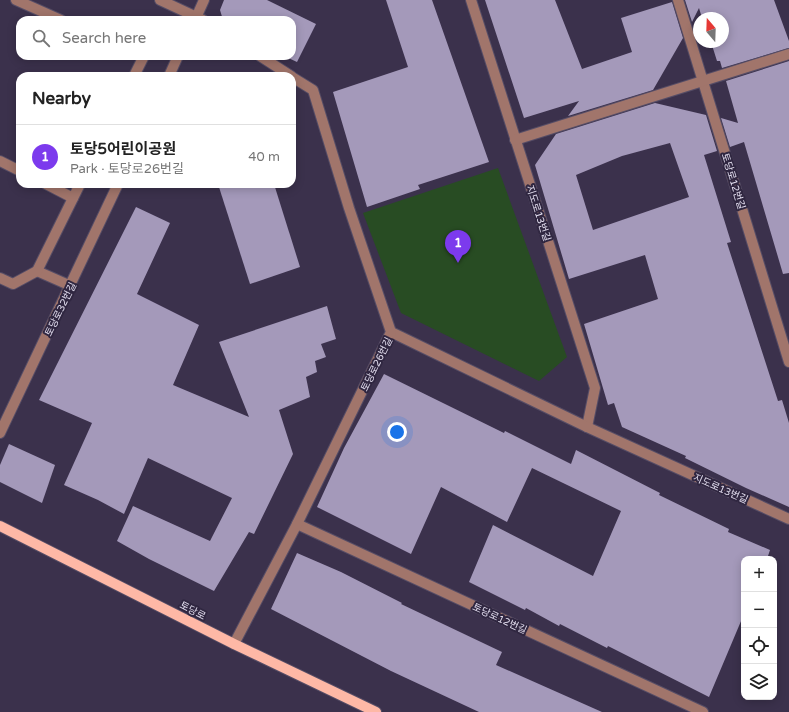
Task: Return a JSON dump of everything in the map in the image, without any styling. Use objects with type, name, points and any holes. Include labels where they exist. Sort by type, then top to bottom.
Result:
[{"type":"main road","name":"토당로","points":[[0,526],[234,644],[376,712]]},
{"type":"street","points":[[16,0],[53,16]]},
{"type":"street","points":[[160,0],[192,16]]},
{"type":"street","points":[[199,16],[204,0]]},
{"type":"street","name":"지도로13번길","points":[[471,0],[595,388],[588,427]]},
{"type":"street","name":"토당로12번길","points":[[678,0],[705,82],[789,362]]},
{"type":"street","points":[[515,140],[705,82],[789,54]]},
{"type":"street","points":[[136,72],[142,60]]},
{"type":"street","points":[[170,72],[176,60]]},
{"type":"street","name":"토당로26번길","points":[[266,60],[286,72]]},
{"type":"street","name":"토당로26번길","points":[[234,644],[297,524],[391,332],[349,208],[313,90],[296,79]]},
{"type":"street","points":[[0,160],[16,169]]},
{"type":"street","points":[[54,188],[73,198]]},
{"type":"street","points":[[0,278],[13,284],[37,271],[78,188]]},
{"type":"street","name":"토당로32번길","points":[[0,434],[116,188]]},
{"type":"street","points":[[37,271],[71,286]]},
{"type":"street","name":"지도로13번길","points":[[391,332],[588,427],[789,519]]},
{"type":"street","name":"토당로12번길","points":[[297,524],[703,712]]},
{"type":"green space","points":[[498,168],[567,357],[539,381],[401,313],[363,213]]},
{"type":"building","points":[[224,0],[267,0],[316,24],[297,62],[293,60],[296,60],[296,16],[222,16],[220,10]]},
{"type":"building","points":[[386,0],[432,0],[489,162],[418,185],[420,189],[367,207],[333,92],[408,67]]},
{"type":"building","points":[[485,0],[555,0],[582,69],[632,52],[621,18],[672,2],[683,38],[653,90],[568,116],[579,101],[524,118]]},
{"type":"building","points":[[685,0],[774,0],[789,41],[789,48],[722,68],[720,61],[717,61],[713,48],[729,48],[729,12],[700,12],[699,8],[697,12],[693,12],[692,22]]},
{"type":"building","points":[[789,61],[789,273],[783,274],[744,142],[730,147],[721,118],[738,123],[726,81]]},
{"type":"building","points":[[655,103],[706,115],[717,151],[704,155],[731,242],[727,243],[778,401],[782,400],[789,423],[789,507],[685,458],[686,456],[622,427],[614,403],[608,405],[584,324],[658,299],[645,255],[569,279],[535,165],[556,134]],"holes":[[[670,143],[689,197],[593,230],[576,175],[622,156]]]},
{"type":"building","points":[[219,188],[275,188],[300,267],[250,284]]},
{"type":"building","points":[[136,207],[170,223],[137,294],[199,325],[173,385],[249,417],[219,342],[327,306],[336,339],[321,344],[326,357],[315,361],[317,372],[306,377],[310,397],[279,410],[293,454],[254,534],[249,532],[214,591],[149,559],[117,541],[133,506],[210,541],[232,498],[148,458],[124,514],[98,500],[64,485],[92,423],[39,400]]},
{"type":"building","points":[[384,374],[571,464],[576,450],[660,493],[659,495],[729,529],[728,532],[770,550],[768,556],[741,556],[741,621],[709,697],[608,646],[607,648],[560,624],[559,626],[526,608],[525,610],[469,582],[493,525],[593,576],[621,511],[532,468],[507,522],[441,487],[411,554],[317,507],[344,448]]},
{"type":"building","points":[[9,444],[55,465],[42,503],[0,482],[0,465]]},
{"type":"building","points":[[297,553],[341,572],[402,603],[401,604],[502,652],[496,665],[602,712],[479,712],[391,671],[271,609]]},
{"type":"place","name":"토당5어린이공원","points":[[458,263]]}]
